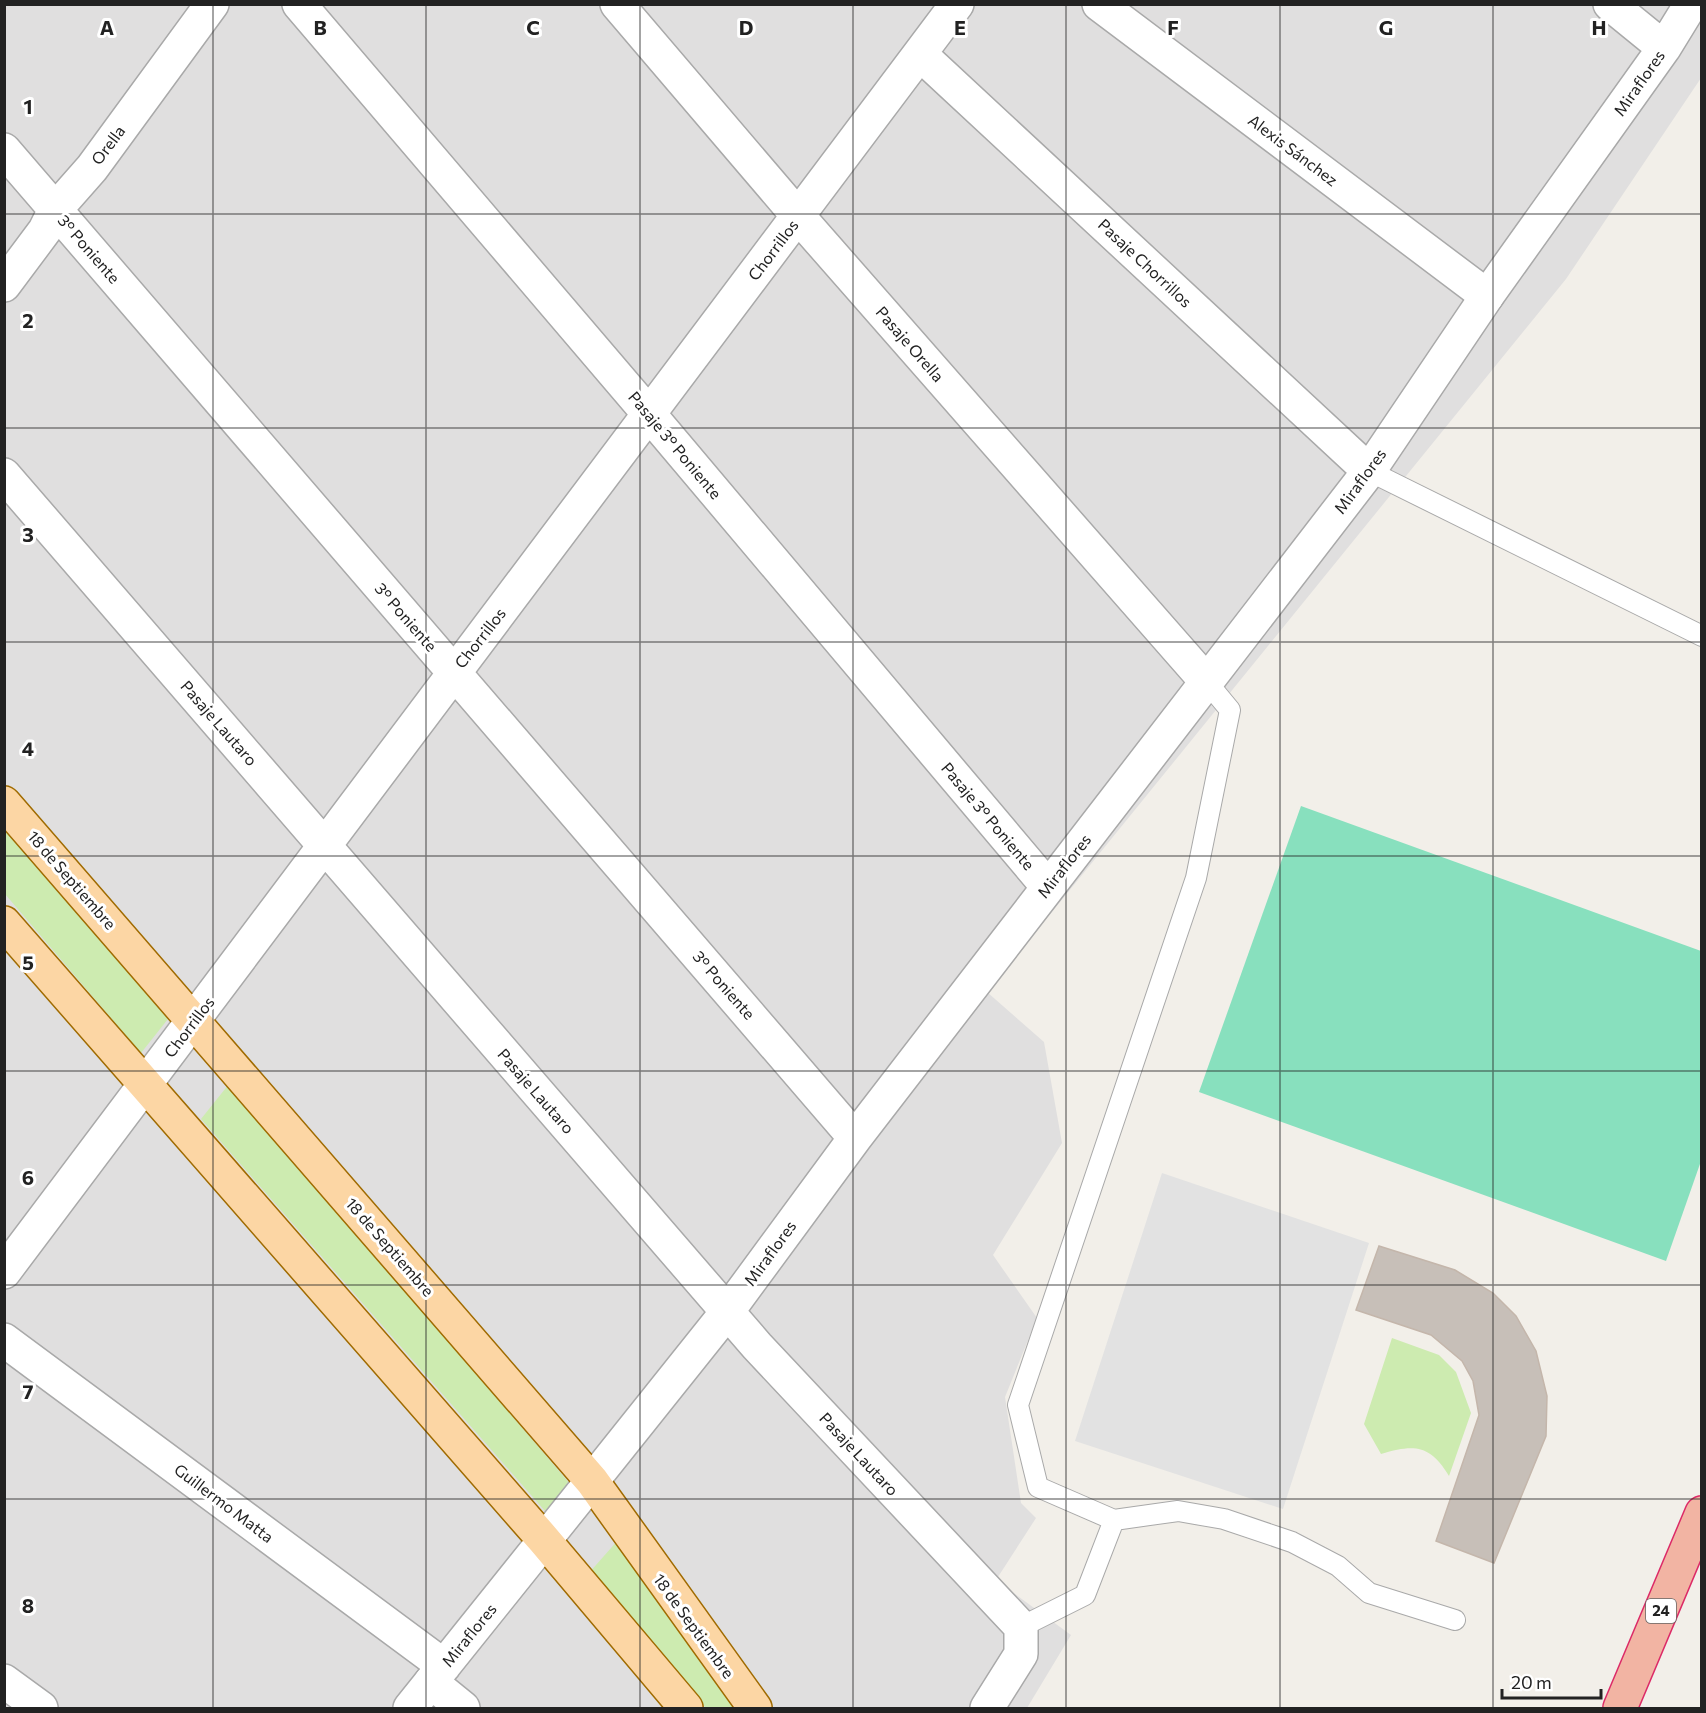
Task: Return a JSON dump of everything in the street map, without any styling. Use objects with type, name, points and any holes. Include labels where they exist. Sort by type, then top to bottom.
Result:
[{"type":"highway","name":"24","points":[[1620,1708],[1701,1513]]},
{"type":"main road","name":"18 de Septiembre","points":[[4,803],[592,1480],[755,1708]]},
{"type":"main road","points":[[4,923],[544,1540],[686,1708]]},
{"type":"street","name":"Orella","points":[[4,285],[45,230],[55,210],[92,168],[212,4]]},
{"type":"street","name":"Pasaje 3° Poniente","points":[[299,4],[1048,887]]},
{"type":"street","name":"Pasaje Orella","points":[[617,4],[798,216],[1206,681]]},
{"type":"street","name":"Chorrillos","points":[[4,1272],[957,4]]},
{"type":"street","name":"Alexis Sánchez","points":[[1099,4],[1486,296]]},
{"type":"street","points":[[1610,4],[1664,48]]},
{"type":"street","name":"Miraflores","points":[[410,1708],[727,1312],[855,1138],[1369,471],[1486,296],[1664,48],[1691,4]]},
{"type":"street","name":"Pasaje Chorrillos","points":[[920,54],[1369,471]]},
{"type":"street","name":"3° Poniente","points":[[4,150],[855,1138]]},
{"type":"street","name":"Pasaje Lautaro","points":[[4,475],[727,1312],[1021,1628]]},
{"type":"street","name":"Guillermo Matta","points":[[4,1340],[437,1674],[463,1708]]},
{"type":"street","points":[[987,1708],[1021,1654],[1021,1628]]},
{"type":"street","points":[[4,1681],[41,1708]]},
{"type":"lane","points":[[1369,471],[1701,636]]},
{"type":"lane","points":[[1206,681],[1230,710],[1196,878],[1018,1405],[1038,1487],[1114,1520],[1178,1511],[1224,1519],[1292,1542],[1320,1556],[1338,1566],[1369,1593],[1455,1620]]},
{"type":"lane","points":[[1021,1628],[1085,1595],[1114,1520]]},
{"type":"shaded area","points":[[5,5],[1701,5],[1701,78],[1566,279],[987,992],[1044,1042],[1062,1143],[993,1255],[1037,1318],[1005,1397],[1021,1503],[1036,1518],[996,1580],[1071,1635],[1027,1708],[5,1708]]},
{"type":"shaded area","points":[[1162,1173],[1369,1243],[1283,1509],[1075,1441]]},
{"type":"green space","points":[[1301,806],[1701,951],[1701,1161],[1666,1261],[1199,1092]]},
{"type":"green space","points":[[4,828],[168,1019],[141,1053],[5,894]]},
{"type":"green space","points":[[229,1084],[570,1484],[545,1511],[201,1119]]},
{"type":"green space","points":[[1392,1338],[1439,1355],[1456,1372],[1471,1413],[1449,1476],[1435,1458],[1421,1450],[1412,1448],[1381,1454],[1364,1424]]},
{"type":"green space","points":[[619,1539],[745,1708],[706,1708],[588,1574]]},
{"type":"building","points":[[1379,1246],[1455,1270],[1493,1293],[1516,1316],[1536,1351],[1547,1396],[1546,1436],[1494,1563],[1436,1541],[1479,1415],[1473,1381],[1462,1361],[1431,1335],[1356,1310]]}]
